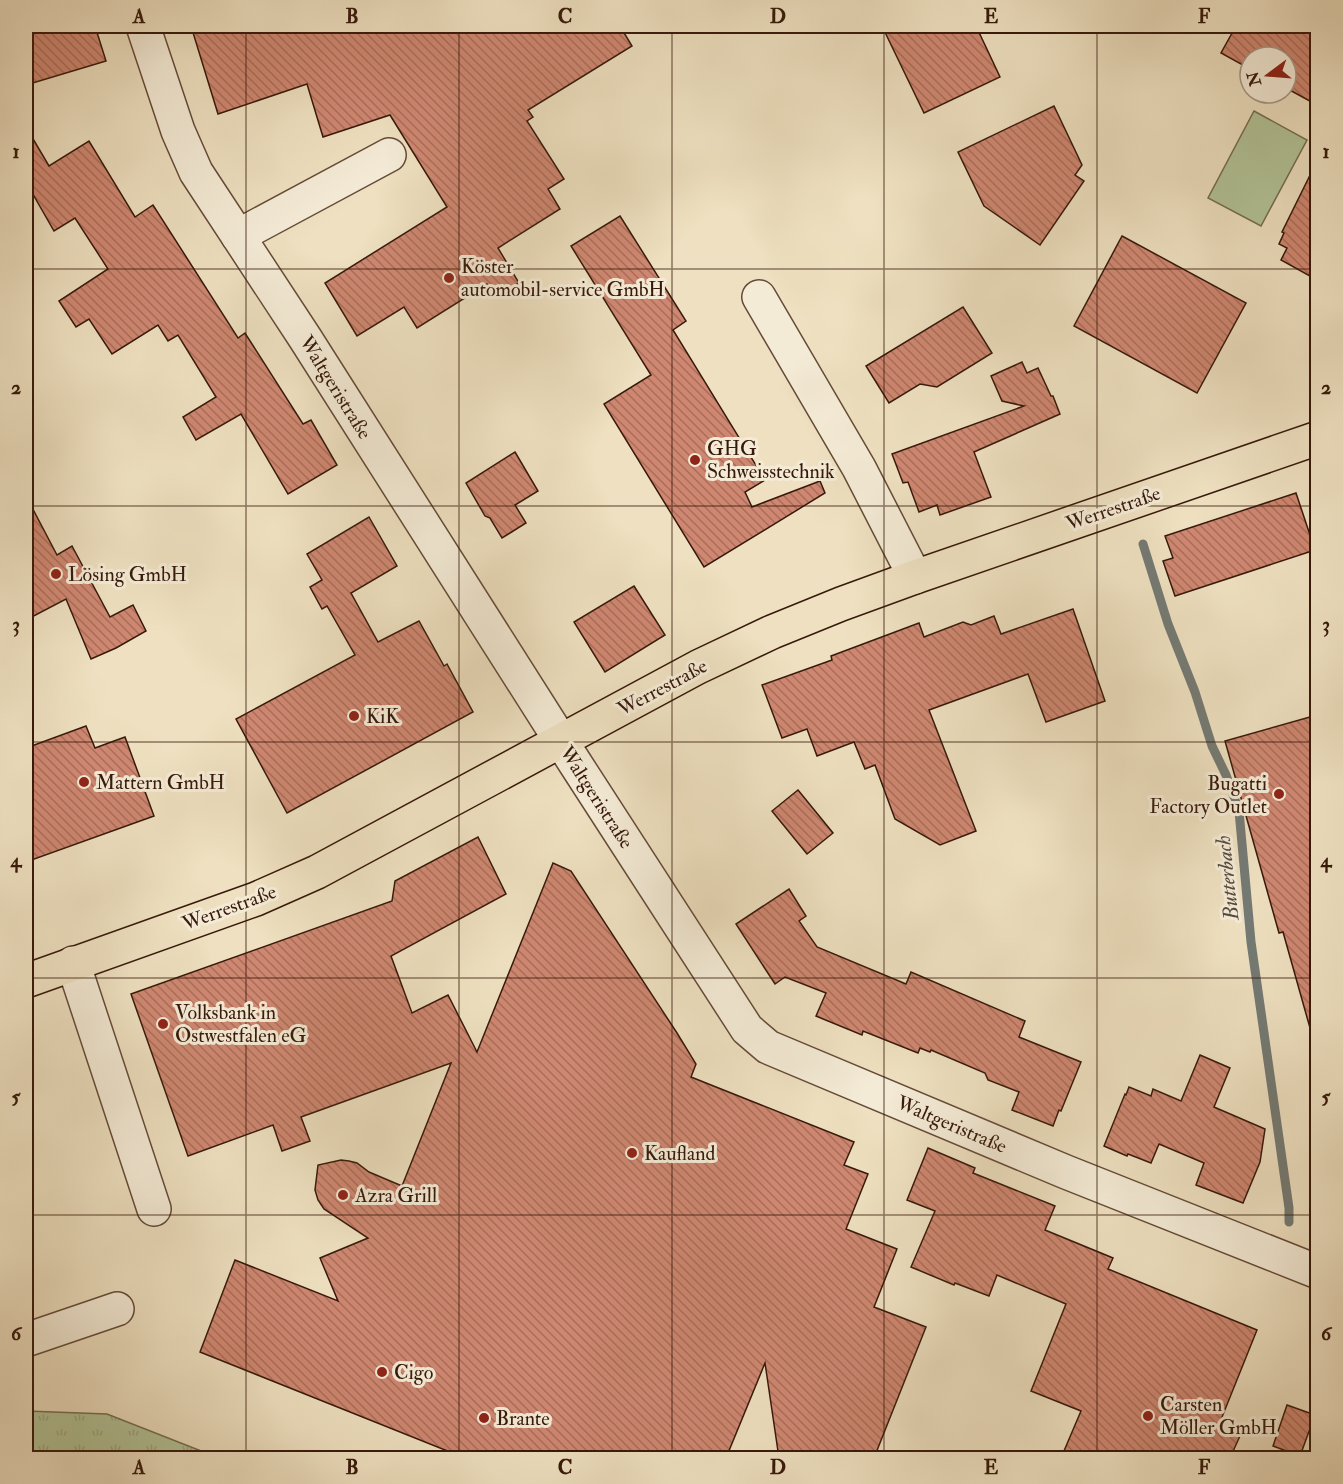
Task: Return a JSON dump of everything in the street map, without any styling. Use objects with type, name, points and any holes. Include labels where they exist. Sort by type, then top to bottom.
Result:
[{"type":"main road","name":"Werrestraße","points":[[26,981],[256,899],[317,872],[698,667],[772,632],[915,577],[1317,438]]},
{"type":"street","name":"Waltgeristraße","points":[[143,26],[182,141],[196,172],[305,338],[747,1029],[768,1047],[1066,1172],[1317,1272]]},
{"type":"street","points":[[238,236],[389,155]]},
{"type":"street","points":[[759,297],[859,468],[915,577]]},
{"type":"street","points":[[73,963],[154,1209]]},
{"type":"street","points":[[26,1340],[117,1309]]},
{"type":"green space","points":[[1254,111],[1307,140],[1261,226],[1208,198]]},
{"type":"green space","points":[[26,1411],[107,1414],[219,1458],[26,1458]]},
{"type":"building","points":[[26,26],[95,26],[106,61],[26,85]]},
{"type":"building","points":[[191,26],[620,26],[632,46],[528,110],[533,117],[527,121],[564,179],[548,189],[560,209],[498,248],[519,283],[496,297],[487,284],[417,328],[404,307],[357,336],[325,283],[447,207],[390,115],[323,137],[307,84],[218,114]]},
{"type":"building","points":[[882,26],[976,26],[1000,77],[924,113]]},
{"type":"building","points":[[1236,26],[1304,26],[1317,33],[1317,105],[1298,95],[1298,45],[1238,45],[1238,62],[1221,53]]},
{"type":"building","points":[[1054,106],[1082,165],[1075,175],[1084,181],[1040,245],[984,206],[958,152]]},
{"type":"building","points":[[26,127],[49,166],[89,141],[135,217],[153,205],[238,338],[245,333],[303,424],[311,420],[337,465],[288,494],[241,414],[196,440],[183,417],[216,397],[178,335],[168,341],[158,325],[112,354],[89,319],[76,327],[59,301],[108,269],[75,218],[54,231],[26,182]]},
{"type":"building","points":[[1317,161],[1317,280],[1281,260],[1287,248],[1279,244],[1284,233],[1282,232]]},
{"type":"building","name":"GHG Schweisstechnik","points":[[620,216],[686,321],[673,330],[765,480],[745,492],[752,507],[820,481],[825,493],[704,567],[604,404],[651,375],[571,246]]},
{"type":"building","points":[[1122,236],[1246,303],[1197,393],[1074,326]]},
{"type":"building","points":[[963,307],[992,353],[937,387],[920,384],[889,403],[866,366]]},
{"type":"building","points":[[1022,362],[1027,373],[1038,368],[1060,414],[974,452],[991,497],[940,515],[937,505],[919,512],[908,482],[903,483],[892,454],[1024,406],[1002,401],[991,376]]},
{"type":"building","points":[[515,452],[538,491],[515,505],[526,523],[502,538],[490,518],[485,516],[466,483]]},
{"type":"building","points":[[1296,493],[1315,550],[1175,596],[1163,561],[1173,558],[1165,536]]},
{"type":"building","name":"Lösing GmbH","points":[[26,496],[57,555],[72,546],[110,617],[133,605],[146,631],[91,659],[66,599],[26,620]]},
{"type":"building","name":"KiK","points":[[369,517],[397,566],[351,593],[378,642],[419,621],[444,666],[447,664],[473,712],[287,813],[236,719],[355,655],[327,606],[322,609],[310,587],[322,580],[307,554]]},
{"type":"building","points":[[634,586],[665,635],[605,672],[574,622]]},
{"type":"building","points":[[1073,609],[1105,701],[1046,722],[1028,674],[929,710],[976,831],[940,845],[895,819],[875,765],[865,769],[854,742],[817,756],[807,729],[782,738],[762,685],[832,660],[831,656],[919,623],[924,637],[963,622],[971,625],[994,616],[1001,634]]},
{"type":"building","name":"Bugatti Factory Outlet","points":[[1317,715],[1317,1027],[1310,1028],[1283,932],[1279,933],[1225,741]]},
{"type":"building","name":"Mattern GmbH","points":[[86,726],[95,748],[125,737],[154,816],[26,862],[26,748]]},
{"type":"building","points":[[798,790],[833,833],[807,854],[772,811]]},
{"type":"building","name":"Kaufland","points":[[478,837],[506,894],[391,956],[412,1013],[448,995],[477,1052],[553,863],[571,871],[677,1033],[696,1064],[691,1077],[854,1142],[844,1165],[868,1174],[846,1229],[897,1249],[874,1307],[926,1327],[874,1458],[779,1458],[765,1363],[726,1458],[465,1458],[200,1352],[235,1260],[338,1301],[320,1258],[368,1238],[324,1209],[315,1190],[318,1165],[341,1160],[357,1163],[369,1172],[402,1186],[451,1063],[301,1117],[310,1141],[282,1151],[273,1125],[188,1156],[131,994],[392,901],[395,881]]},
{"type":"building","points":[[789,889],[806,916],[799,921],[817,947],[906,984],[911,972],[1025,1021],[1019,1037],[1081,1062],[1053,1126],[1012,1110],[1019,1092],[988,1080],[985,1073],[931,1050],[930,1052],[920,1048],[918,1053],[863,1031],[862,1035],[816,1016],[826,993],[785,977],[775,984],[736,924]]},
{"type":"building","points":[[1200,1055],[1230,1068],[1214,1107],[1265,1129],[1260,1162],[1243,1203],[1196,1185],[1204,1163],[1159,1144],[1151,1163],[1104,1146],[1129,1087],[1151,1096],[1153,1089],[1181,1101]]},
{"type":"building","points":[[928,1148],[975,1168],[973,1173],[1055,1206],[1045,1230],[1113,1258],[1108,1269],[1257,1330],[1218,1427],[1240,1436],[1230,1458],[1061,1458],[1081,1411],[1031,1391],[1066,1304],[997,1275],[989,1296],[955,1283],[954,1285],[911,1267],[935,1211],[907,1200]]},
{"type":"building","points":[[1287,1405],[1315,1415],[1300,1456],[1273,1446]]},
{"type":"waterway","name":"Butterbach","points":[[1143,544],[1168,624],[1195,692],[1212,746],[1226,775],[1239,811],[1251,942],[1289,1208],[1289,1222]]},
{"type":"place","name":"Köster automobil-service GmbH","points":[[449,278]]},
{"type":"place","name":"GHG Schweisstechnik","points":[[695,460]]},
{"type":"place","name":"Lösing GmbH","points":[[56,574]]},
{"type":"place","name":"KiK","points":[[354,716]]},
{"type":"place","name":"Mattern GmbH","points":[[84,782]]},
{"type":"place","name":"Bugatti Factory Outlet","points":[[1279,794]]},
{"type":"place","name":"Volksbank in Ostwestfalen eG","points":[[163,1024]]},
{"type":"place","name":"Kaufland","points":[[632,1153]]},
{"type":"place","name":"Azra Grill","points":[[343,1195]]},
{"type":"place","name":"Cigo","points":[[382,1372]]},
{"type":"place","name":"Carsten Möller GmbH","points":[[1148,1416]]},
{"type":"place","name":"Brante","points":[[484,1418]]}]
